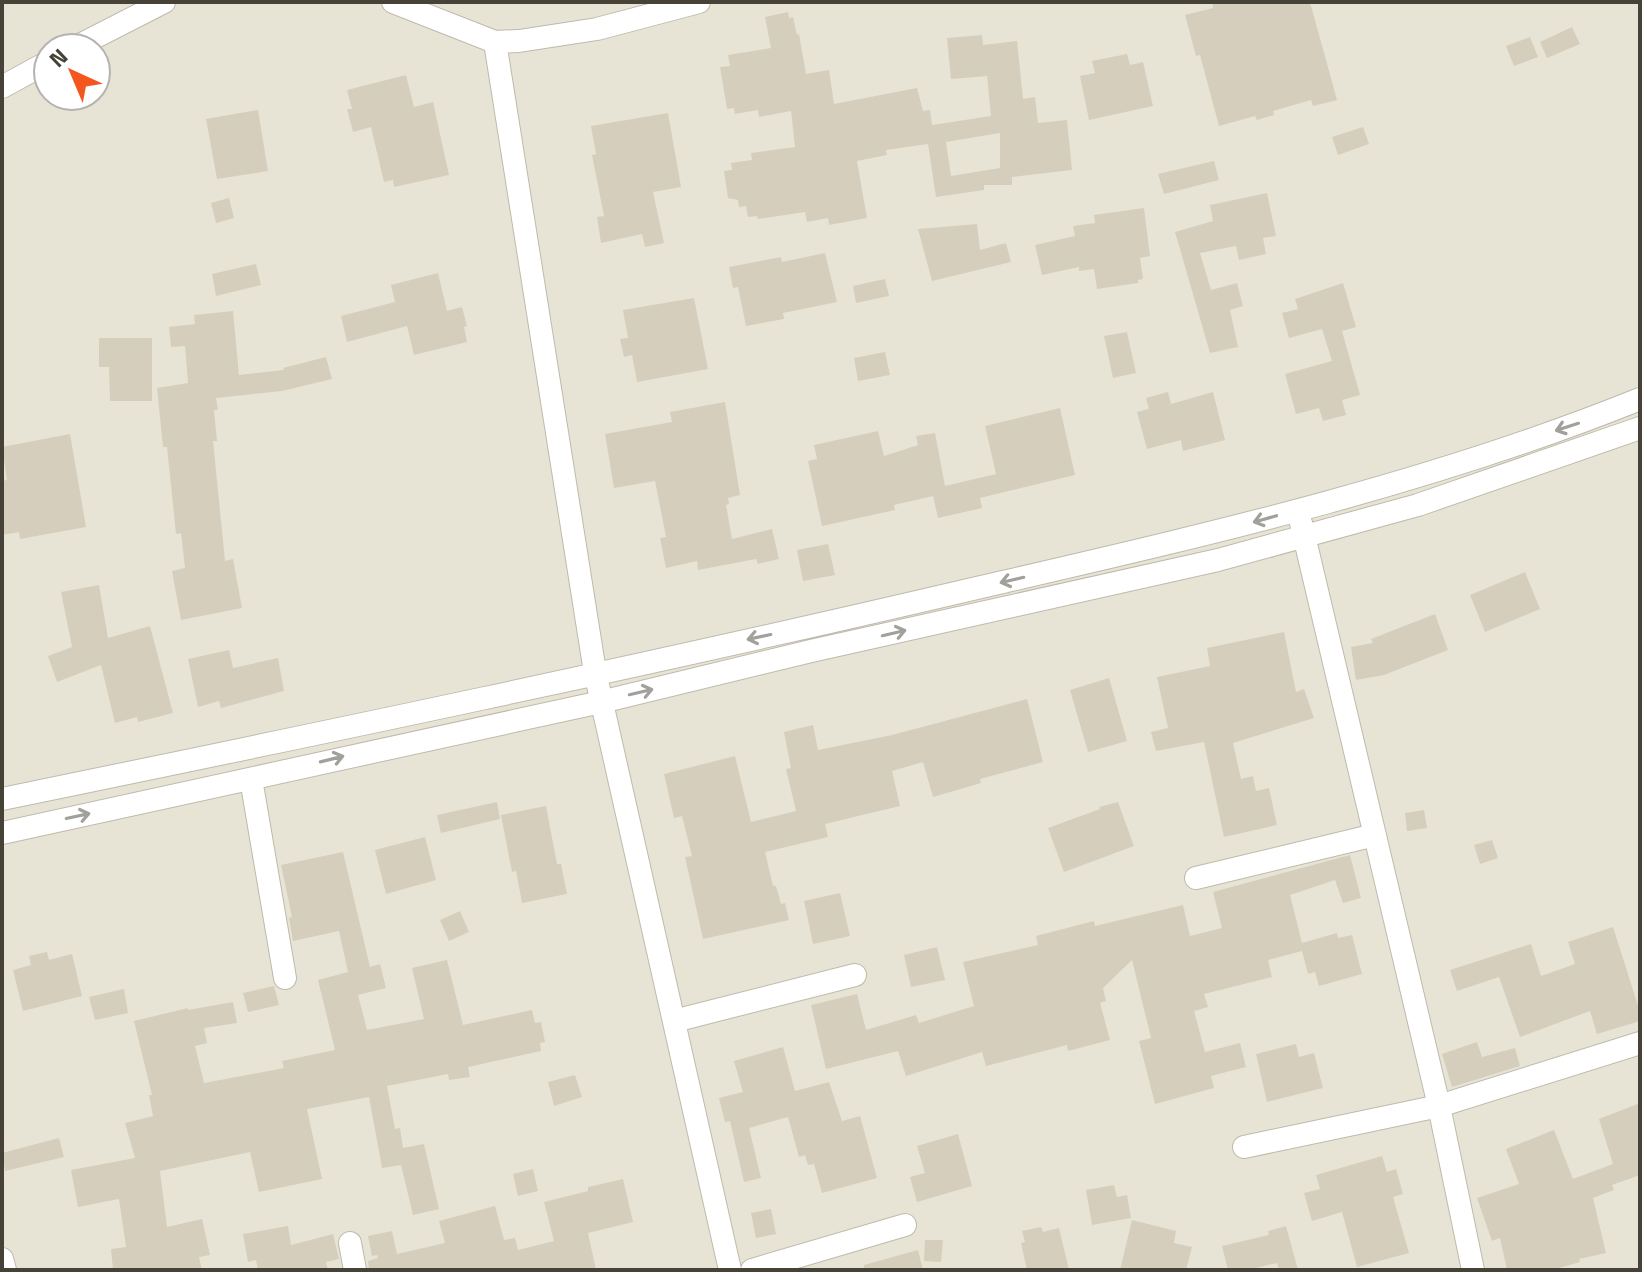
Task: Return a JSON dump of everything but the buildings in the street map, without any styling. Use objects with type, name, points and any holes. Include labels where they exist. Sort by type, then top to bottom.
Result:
[{"type":"street","points":[[105,32],[164,2]]},
{"type":"street","points":[[393,2],[495,42],[597,29],[699,2]]},
{"type":"street","points":[[495,42],[595,672],[730,1270]]},
{"type":"street","points":[[2,87],[32,71]]},
{"type":"street","points":[[2,799],[362,725],[884,610],[1231,529],[1418,475],[1581,422],[1640,399]]},
{"type":"street","points":[[2,833],[355,753],[601,702],[811,651],[1218,560],[1418,505],[1640,428]]},
{"type":"street","points":[[1298,510],[1439,1106],[1473,1270]]},
{"type":"street","points":[[251,779],[285,978]]},
{"type":"street","points":[[1196,878],[1375,835]]},
{"type":"street","points":[[674,1021],[855,975]]},
{"type":"street","points":[[1244,1147],[1439,1106],[1640,1043]]},
{"type":"street","points":[[752,1270],[905,1225]]},
{"type":"street","points":[[350,1243],[355,1270]]},
{"type":"street","points":[[2,1259],[5,1270]]},
{"type":"shaded area","points":[[2,2],[1640,2],[1640,1270],[2,1270]]}]
